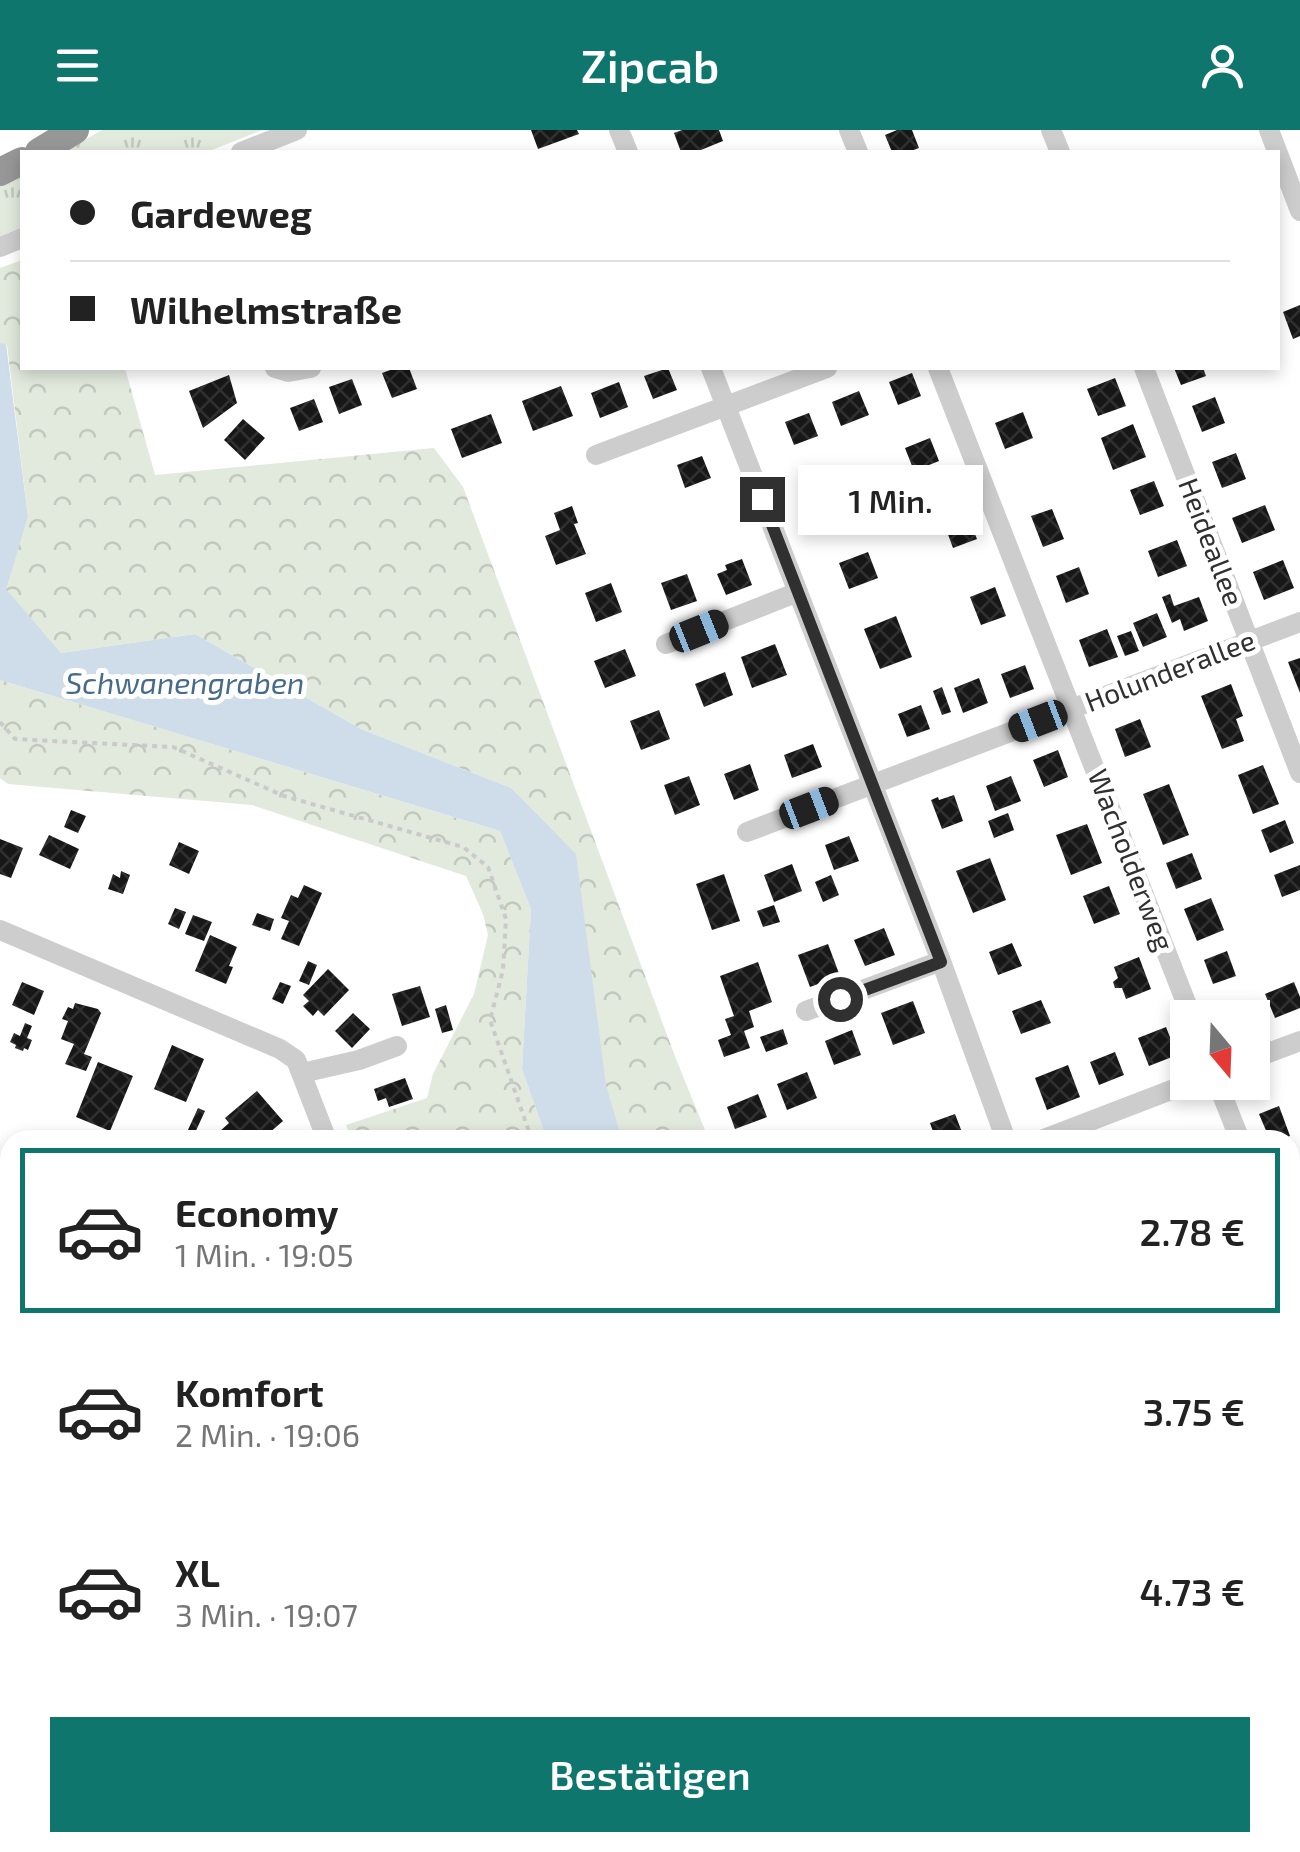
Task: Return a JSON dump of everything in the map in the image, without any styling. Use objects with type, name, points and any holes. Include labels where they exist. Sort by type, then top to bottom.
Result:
[{"type":"highway","points":[[42,150],[75,130]]},
{"type":"street","points":[[245,150],[296,130]]},
{"type":"street","points":[[1280,162],[1300,211]]},
{"type":"street","points":[[712,370],[1002,1130]]},
{"type":"street","points":[[596,455],[822,370]]},
{"type":"street","name":"Wacholderweg","points":[[939,370],[1185,1000]]},
{"type":"street","name":"Heideallee","points":[[1145,370],[1300,774]]},
{"type":"street","points":[[666,644],[798,592]]},
{"type":"street","name":"Holunderallee","points":[[746,832],[1300,622]]},
{"type":"street","points":[[0,930],[280,1049],[296,1060],[323,1130]]},
{"type":"street","points":[[806,1011],[941,962]]},
{"type":"street","points":[[1270,1052],[1300,1041]]},
{"type":"street","points":[[302,1072],[358,1060],[397,1046]]},
{"type":"street","points":[[1067,1130],[1170,1090]]},
{"type":"street","points":[[1225,1100],[1236,1130]]},
{"type":"path","points":[[0,722],[15,738],[172,746],[284,796],[462,847],[488,866],[506,919],[502,970],[490,1020],[528,1130]]},
{"type":"green space","points":[[102,130],[262,130],[212,150],[67,150]]},
{"type":"green space","points":[[20,176],[20,228],[0,236],[0,186]]},
{"type":"green space","points":[[20,261],[20,370],[126,370],[155,475],[434,448],[463,487],[705,1130],[619,1130],[511,788],[361,729],[195,634],[61,653],[5,589],[28,517],[7,345],[0,343],[0,268]]},
{"type":"green space","points":[[0,680],[500,831],[531,909],[522,1069],[543,1130],[348,1130],[346,1125],[427,1098],[433,1074],[474,994],[488,935],[466,876],[252,805],[8,784],[0,778]]},
{"type":"water","name":"Schwanengraben","points":[[0,343],[6,344],[28,517],[6,589],[61,653],[195,634],[361,729],[511,788],[576,854],[606,1085],[619,1130],[543,1130],[522,1069],[531,909],[500,831],[0,680]]},
{"type":"building","points":[[531,130],[577,130],[579,134],[538,149]]},
{"type":"building","points":[[719,130],[723,141],[701,150],[680,150],[674,133]]},
{"type":"building","points":[[912,130],[919,148],[891,150],[885,135]]},
{"type":"building","points":[[1300,305],[1300,336],[1293,339],[1283,312]]},
{"type":"building","points":[[410,370],[417,389],[392,398],[382,373]]},
{"type":"building","points":[[669,370],[677,390],[653,399],[644,376]]},
{"type":"building","points":[[1175,370],[1204,370],[1206,376],[1181,385]]},
{"type":"building","points":[[912,373],[921,396],[898,405],[889,382]]},
{"type":"building","points":[[229,375],[237,403],[203,428],[189,391]]},
{"type":"building","points":[[1115,378],[1126,406],[1098,416],[1087,389]]},
{"type":"building","points":[[352,379],[362,405],[339,414],[329,387]]},
{"type":"building","points":[[619,382],[628,407],[600,418],[591,393]]},
{"type":"building","points":[[561,386],[573,416],[533,431],[522,401]]},
{"type":"building","points":[[859,391],[869,415],[841,426],[832,402]]},
{"type":"building","points":[[1215,397],[1225,423],[1202,432],[1192,406]]},
{"type":"building","points":[[314,399],[323,422],[299,431],[290,408]]},
{"type":"building","points":[[1023,412],[1033,438],[1005,449],[995,423]]},
{"type":"building","points":[[809,413],[818,436],[794,445],[785,422]]},
{"type":"building","points":[[491,414],[502,443],[462,458],[451,429]]},
{"type":"building","points":[[243,419],[265,438],[245,460],[224,440]]},
{"type":"building","points":[[1133,424],[1146,457],[1113,470],[1101,438]]},
{"type":"building","points":[[930,438],[939,461],[914,471],[905,448]]},
{"type":"building","points":[[1236,453],[1246,479],[1222,488],[1212,462]]},
{"type":"building","points":[[702,456],[711,478],[685,488],[677,465]]},
{"type":"building","points":[[1154,481],[1164,506],[1140,515],[1130,490]]},
{"type":"building","points":[[845,483],[855,509],[824,521],[814,495]]},
{"type":"building","points":[[1265,505],[1275,530],[1242,543],[1232,518]]},
{"type":"building","points":[[572,506],[578,523],[574,524],[586,554],[556,565],[545,536],[560,530],[554,513]]},
{"type":"building","points":[[965,509],[977,539],[953,548],[942,518]]},
{"type":"building","points":[[1052,509],[1064,539],[1043,547],[1031,516]]},
{"type":"building","points":[[1177,540],[1187,566],[1158,577],[1148,551]]},
{"type":"building","points":[[868,552],[878,578],[849,589],[839,563]]},
{"type":"building","points":[[742,559],[752,585],[726,595],[717,574],[727,570],[725,565]]},
{"type":"building","points":[[1283,560],[1294,588],[1264,600],[1253,572]]},
{"type":"building","points":[[1079,567],[1089,594],[1066,603],[1056,576]]},
{"type":"building","points":[[687,574],[697,601],[671,610],[661,583]]},
{"type":"building","points":[[611,583],[622,612],[596,622],[585,593]]},
{"type":"building","points":[[995,587],[1006,616],[981,625],[970,597]]},
{"type":"building","points":[[1170,594],[1174,606],[1199,597],[1208,621],[1184,631],[1180,619],[1172,623],[1162,597]]},
{"type":"building","points":[[1157,613],[1167,637],[1143,647],[1133,623]]},
{"type":"building","points":[[896,616],[912,657],[880,669],[864,629]]},
{"type":"building","points":[[1107,629],[1118,657],[1089,667],[1079,640]]},
{"type":"building","points":[[1131,631],[1139,651],[1125,656],[1117,636]]},
{"type":"building","points":[[775,644],[787,675],[752,688],[741,657]]},
{"type":"building","points":[[625,649],[636,676],[605,688],[594,661]]},
{"type":"building","points":[[1300,658],[1300,693],[1288,662]]},
{"type":"building","points":[[1025,665],[1034,689],[1010,698],[1001,674]]},
{"type":"building","points":[[725,672],[733,695],[704,707],[695,684]]},
{"type":"building","points":[[979,678],[988,703],[963,713],[954,688]]},
{"type":"building","points":[[1231,684],[1243,716],[1236,719],[1244,741],[1222,749],[1201,696]]},
{"type":"building","points":[[942,687],[951,712],[942,715],[933,691]]},
{"type":"building","points":[[921,705],[930,729],[907,737],[898,714]]},
{"type":"building","points":[[659,710],[670,739],[641,750],[630,721]]},
{"type":"building","points":[[1140,719],[1151,747],[1125,757],[1115,729]]},
{"type":"building","points":[[813,744],[822,767],[792,778],[784,755]]},
{"type":"building","points":[[1058,750],[1068,777],[1044,787],[1033,760]]},
{"type":"building","points":[[750,764],[759,790],[734,800],[724,774]]},
{"type":"building","points":[[1263,765],[1279,804],[1253,814],[1238,775]]},
{"type":"building","points":[[689,776],[700,805],[675,815],[664,785]]},
{"type":"building","points":[[1011,776],[1021,801],[995,811],[986,786]]},
{"type":"building","points":[[1169,784],[1189,835],[1163,845],[1143,794]]},
{"type":"building","points":[[954,795],[963,821],[942,829],[931,800]]},
{"type":"building","points":[[71,810],[86,816],[78,833],[64,827]]},
{"type":"building","points":[[1008,813],[1014,830],[994,838],[988,821]]},
{"type":"building","points":[[1285,820],[1294,843],[1270,853],[1261,830]]},
{"type":"building","points":[[1087,824],[1102,863],[1071,875],[1056,835]]},
{"type":"building","points":[[49,835],[79,849],[70,869],[39,855]]},
{"type":"building","points":[[849,836],[859,861],[834,870],[825,845]]},
{"type":"building","points":[[0,839],[23,848],[11,878],[0,874]]},
{"type":"building","points":[[179,842],[199,851],[189,874],[169,865]]},
{"type":"building","points":[[1192,853],[1202,879],[1176,889],[1166,863]]},
{"type":"building","points":[[990,858],[1006,900],[973,913],[956,871]]},
{"type":"building","points":[[792,864],[802,891],[774,902],[764,875]]},
{"type":"building","points":[[1300,865],[1300,890],[1282,897],[1274,875]]},
{"type":"building","points":[[121,871],[130,875],[123,894],[108,889],[113,874],[120,878]]},
{"type":"building","points":[[724,874],[740,921],[712,930],[696,884]]},
{"type":"building","points":[[831,875],[839,895],[823,902],[815,882]]},
{"type":"building","points":[[304,885],[322,893],[299,946],[281,939],[289,921],[281,918],[291,895],[298,898]]},
{"type":"building","points":[[1109,886],[1120,914],[1094,924],[1083,896]]},
{"type":"building","points":[[1211,898],[1224,930],[1197,941],[1184,909]]},
{"type":"building","points":[[774,905],[780,922],[763,927],[757,911]]},
{"type":"building","points":[[175,908],[186,912],[179,929],[168,924]]},
{"type":"building","points":[[257,913],[274,919],[270,931],[252,925]]},
{"type":"building","points":[[193,915],[212,922],[204,941],[185,934]]},
{"type":"building","points":[[884,928],[895,955],[865,966],[854,940]]},
{"type":"building","points":[[210,935],[237,947],[226,984],[195,971]]},
{"type":"building","points":[[1012,943],[1022,966],[998,975],[989,952]]},
{"type":"building","points":[[828,944],[840,976],[810,987],[798,955]]},
{"type":"building","points":[[1227,951],[1236,976],[1213,984],[1204,960]]},
{"type":"building","points":[[1139,957],[1151,989],[1126,999],[1122,988],[1115,988],[1113,982],[1118,978],[1114,967]]},
{"type":"building","points":[[308,961],[317,965],[309,985],[299,981]]},
{"type":"building","points":[[758,962],[772,1002],[749,1011],[754,1027],[744,1031],[750,1048],[724,1057],[718,1040],[731,1035],[725,1019],[734,1016],[720,976]]},
{"type":"building","points":[[328,969],[349,990],[324,1016],[318,1010],[313,1016],[303,1006],[309,1001],[303,995]]},
{"type":"building","points":[[22,982],[44,991],[34,1015],[12,1005]]},
{"type":"building","points":[[280,982],[291,986],[283,1004],[272,999]]},
{"type":"building","points":[[1294,982],[1300,1008],[1275,1018],[1265,994]]},
{"type":"building","points":[[420,986],[430,1017],[402,1026],[392,994]]},
{"type":"building","points":[[1041,1000],[1051,1023],[1021,1034],[1012,1011]]},
{"type":"building","points":[[913,1001],[925,1033],[893,1045],[881,1013]]},
{"type":"building","points":[[75,1003],[101,1013],[84,1054],[92,1057],[86,1071],[65,1064],[74,1044],[61,1039],[68,1021],[62,1019]]},
{"type":"building","points":[[446,1005],[453,1030],[442,1033],[435,1009]]},
{"type":"building","points":[[353,1013],[370,1029],[352,1048],[335,1031]]},
{"type":"building","points":[[25,1023],[32,1026],[27,1038],[32,1040],[28,1050],[23,1051],[10,1042],[14,1033],[20,1036]]},
{"type":"building","points":[[1166,1027],[1170,1058],[1149,1066],[1138,1038]]},
{"type":"building","points":[[783,1029],[788,1044],[766,1052],[760,1037]]},
{"type":"building","points":[[852,1030],[861,1055],[834,1065],[825,1041]]},
{"type":"building","points":[[172,1045],[204,1059],[186,1102],[154,1089]]},
{"type":"building","points":[[1115,1052],[1124,1075],[1099,1085],[1090,1062]]},
{"type":"building","points":[[98,1062],[133,1076],[110,1130],[76,1117]]},
{"type":"building","points":[[1068,1065],[1080,1097],[1047,1110],[1035,1078]]},
{"type":"building","points":[[807,1072],[817,1098],[787,1110],[777,1084]]},
{"type":"building","points":[[405,1078],[413,1099],[389,1107],[386,1098],[378,1101],[374,1089]]},
{"type":"building","points":[[257,1091],[283,1121],[273,1130],[221,1130],[229,1123],[225,1118]]},
{"type":"building","points":[[758,1094],[767,1117],[735,1129],[727,1107]]},
{"type":"building","points":[[1279,1106],[1288,1130],[1266,1130],[1259,1114]]},
{"type":"building","points":[[198,1108],[205,1111],[196,1130],[188,1130]]},
{"type":"building","points":[[955,1114],[961,1130],[932,1130],[930,1123]]},
{"type":"route","points":[[762,499],[941,962],[840,999]]}]
